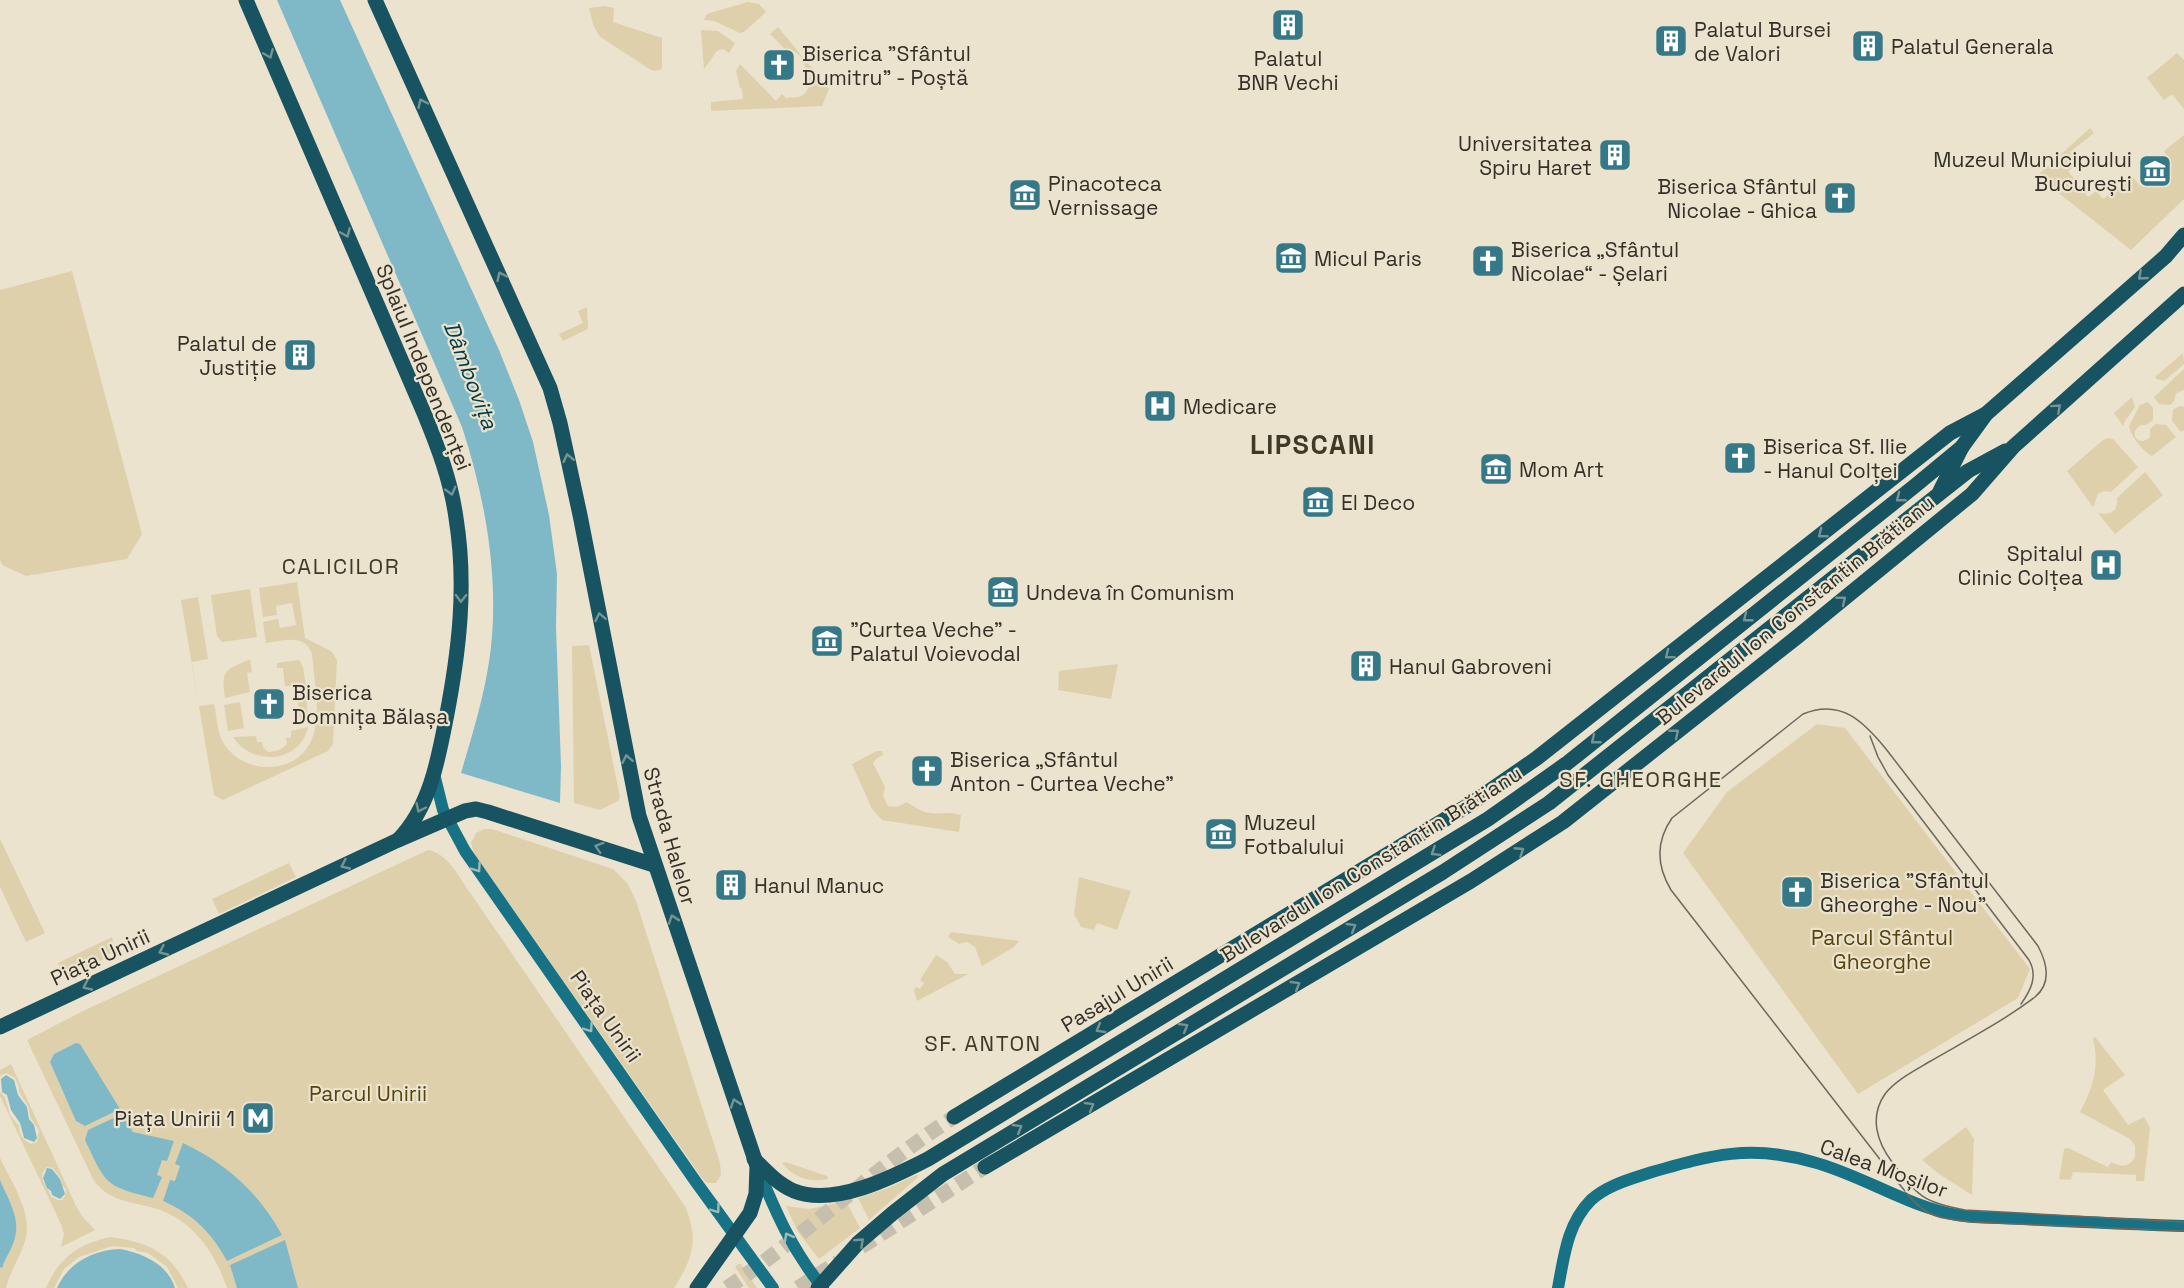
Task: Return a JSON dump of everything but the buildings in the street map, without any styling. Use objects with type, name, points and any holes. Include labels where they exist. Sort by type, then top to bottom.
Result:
[{"type":"main road","name":"Splaiul Independenței","points":[[246,0],[424,413],[445,468],[453,498],[461,562],[460,622],[455,674],[434,770],[417,815],[398,840]]},
{"type":"main road","name":"Strada Halelor","points":[[375,0],[546,379],[558,417],[580,515],[634,795],[654,865],[755,1162]]},
{"type":"main road","name":"Bulevardul Ion Constantin Brătianu","points":[[1939,495],[1962,447],[1986,414],[2166,256],[2184,235]]},
{"type":"main road","points":[[2013,447],[2184,294]]},
{"type":"main road","name":"Bulevardul Ion Constantin Brătianu","points":[[1245,941],[1472,803],[1537,758],[1950,433],[1986,414]]},
{"type":"main road","name":"Bulevardul Ion Constantin Brătianu","points":[[755,1162],[783,1185],[803,1194],[819,1195],[844,1192],[886,1179],[928,1159],[1442,848],[1532,789],[1962,447]]},
{"type":"main road","name":"Bulevardul Ion Constantin Brătianu","points":[[821,1287],[848,1253],[912,1197],[950,1170],[1443,872],[1531,816],[1583,778],[1968,471],[2013,447]]},
{"type":"main road","name":"Bulevardul Ion Constantin Brătianu","points":[[985,1167],[1514,855],[1563,822],[1972,494],[2013,447]]},
{"type":"main road","name":"Splaiul Independenței","points":[[434,770],[440,801],[447,819]]},
{"type":"main road","points":[[1583,778],[1597,796]]},
{"type":"main road","name":"Piața Unirii","points":[[2,1022],[398,840],[471,810],[488,812],[654,865]]},
{"type":"main road","name":"Piața Unirii","points":[[447,819],[465,851],[773,1288]]},
{"type":"main road","points":[[1245,941],[1262,957]]},
{"type":"main road","name":"Pasajul Unirii","points":[[954,1117],[1245,941]]},
{"type":"main road","name":"Calea Moșilor","points":[[1558,1288],[1570,1233],[1584,1209],[1601,1193],[1631,1179],[1706,1157],[1751,1152],[1795,1157],[1822,1164],[1922,1206],[1960,1215],[2184,1226]]},
{"type":"main road","points":[[755,1162],[786,1234],[821,1287]]},
{"type":"main road","points":[[697,1288],[735,1236],[753,1205],[758,1185],[755,1162]]},
{"type":"green space","points":[[748,2],[759,4],[766,12],[744,32],[740,33],[714,21],[704,20],[710,13]]},
{"type":"green space","points":[[605,6],[614,8],[613,22],[662,38],[662,69],[651,70],[599,36],[589,8]]},
{"type":"green space","points":[[778,27],[829,89],[822,106],[711,111],[711,102],[743,99],[736,71],[740,64],[776,101],[782,94],[787,99],[805,94],[811,76],[805,70],[802,58],[797,53],[786,50],[770,34]]},
{"type":"green space","points":[[701,30],[718,31],[735,43],[729,53],[723,49],[717,51],[704,69]]},
{"type":"green space","points":[[2177,53],[2184,60],[2184,109],[2172,94],[2164,100],[2147,78]]},
{"type":"green space","points":[[2090,128],[2094,133],[2070,152],[2078,164],[2068,171],[2088,197],[2096,191],[2103,199],[2132,176],[2140,186],[2171,162],[2164,151],[2184,135],[2184,199],[2131,250],[2037,176]]},
{"type":"green space","points":[[72,271],[142,534],[127,559],[26,576],[2,565],[0,559],[0,290]]},
{"type":"green space","points":[[587,307],[588,329],[563,341],[559,334],[583,323],[578,311]]},
{"type":"green space","points":[[2183,353],[2184,364],[2164,381],[2155,377]]},
{"type":"green space","points":[[2184,369],[2184,390],[2176,393],[2170,405],[2159,404],[2154,397]]},
{"type":"green space","points":[[2132,397],[2135,407],[2123,426],[2114,413]]},
{"type":"green space","points":[[2148,402],[2153,408],[2153,420],[2137,428],[2136,438],[2146,440],[2150,437],[2150,429],[2156,424],[2166,425],[2176,437],[2152,456],[2138,443],[2129,426],[2140,405]]},
{"type":"green space","points":[[2179,406],[2184,407],[2184,430],[2181,432],[2172,421],[2173,410]]},
{"type":"green space","points":[[2107,438],[2113,439],[2138,467],[2111,492],[2103,491],[2098,494],[2093,507],[2067,471]]},
{"type":"green space","points":[[2145,472],[2163,495],[2115,534],[2098,513],[2105,514],[2115,510],[2117,498]]},
{"type":"green space","points":[[297,582],[305,638],[331,651],[337,660],[333,744],[328,751],[223,800],[214,795],[181,600],[198,597],[208,659],[192,662],[199,706],[214,704],[222,740],[233,754],[245,762],[258,766],[285,765],[297,759],[313,736],[316,696],[312,654],[309,647],[299,641],[266,643],[263,622],[278,619],[280,628],[296,625],[292,603],[276,606],[277,615],[263,617],[259,588]]},
{"type":"green space","points":[[250,589],[257,637],[222,642],[217,636],[211,595]]},
{"type":"green space","points":[[589,645],[620,797],[618,801],[600,810],[574,803],[572,646]]},
{"type":"green space","points":[[250,659],[252,672],[247,673],[250,692],[225,698],[224,681],[227,672]]},
{"type":"green space","points":[[299,660],[303,667],[306,686],[285,686],[283,668],[277,668],[277,663]]},
{"type":"green space","points":[[1118,664],[1111,699],[1058,690],[1059,671]]},
{"type":"green space","points":[[306,693],[308,719],[300,720],[297,695]]},
{"type":"green space","points":[[240,702],[244,728],[228,731],[224,705]]},
{"type":"green space","name":"Parcul Sfântul Gheorghe","points":[[1817,724],[1845,728],[2030,969],[2018,998],[1858,1094],[1683,853],[1727,792]]},
{"type":"green space","points":[[308,727],[296,748],[275,757],[263,757],[252,753],[242,747],[233,737],[256,736],[257,742],[262,742],[268,752],[280,749],[287,744],[286,738],[291,738],[291,731]]},
{"type":"green space","points":[[877,751],[882,751],[883,755],[873,763],[885,787],[883,796],[888,806],[897,807],[907,802],[929,813],[961,815],[959,832],[882,820],[872,809],[852,764]]},
{"type":"green space","points":[[484,829],[492,829],[613,869],[628,884],[636,901],[720,1163],[721,1175],[716,1183],[707,1183],[702,1178],[474,853],[471,843],[476,833]]},
{"type":"green space","points":[[0,839],[45,933],[26,942],[0,887]]},
{"type":"green space","name":"Parcul Unirii","points":[[428,850],[442,856],[458,874],[685,1206],[692,1229],[692,1248],[686,1268],[674,1288],[227,1288],[210,1252],[193,1231],[172,1215],[108,1194],[94,1181],[27,1040],[81,1012]]},
{"type":"green space","points":[[289,863],[296,877],[219,914],[212,899]]},
{"type":"green space","points":[[1079,877],[1131,891],[1117,930],[1097,923],[1094,930],[1081,927],[1074,914]]},
{"type":"green space","points":[[951,932],[1019,941],[1014,947],[982,966],[975,947],[967,942],[959,944],[948,937]]},
{"type":"green space","points":[[112,937],[114,946],[107,956],[93,966],[65,979],[58,963]]},
{"type":"green space","points":[[936,955],[947,962],[955,974],[968,974],[917,1001],[914,990],[916,987],[920,989],[924,983],[920,980]]},
{"type":"green space","points":[[2095,1037],[2125,1075],[2103,1090],[2128,1125],[2144,1117],[2150,1128],[2144,1181],[2136,1181],[2136,1175],[2073,1172],[2071,1180],[2059,1179],[2064,1149],[2068,1148],[2108,1167],[2111,1162],[2121,1166],[2127,1165],[2135,1157],[2135,1146],[2130,1139],[2080,1112],[2094,1077],[2096,1058],[2093,1039]]},
{"type":"green space","points":[[11,1064],[76,1206],[95,1230],[61,1247],[64,1234],[61,1224],[0,1096],[0,1092],[5,1097],[10,1115],[19,1126],[24,1139],[31,1144],[37,1142],[39,1130],[31,1119],[28,1106],[19,1092],[15,1078],[6,1073],[0,1076],[0,1070]],"holes":[[[47,1167],[53,1168],[66,1189],[62,1200],[51,1197],[42,1178]]]},
{"type":"green space","points":[[1966,1127],[1974,1139],[1972,1195],[1922,1160]]},
{"type":"green space","points":[[0,1158],[21,1200],[27,1222],[24,1244],[6,1288],[0,1288]]},
{"type":"green space","points":[[786,1162],[827,1176],[828,1179],[809,1180],[797,1176],[782,1163]]},
{"type":"green space","points":[[918,1175],[917,1178],[869,1220],[858,1198]]},
{"type":"green space","points":[[846,1201],[860,1228],[819,1259],[798,1232],[786,1206],[809,1209]]},
{"type":"green space","points":[[110,1237],[136,1242],[157,1251],[174,1266],[188,1288],[178,1288],[167,1267],[148,1253],[137,1251],[134,1248],[112,1246],[79,1257],[64,1269],[54,1288],[46,1288],[57,1268],[71,1254],[88,1244]]},
{"type":"green space","points":[[741,1264],[757,1288],[749,1288],[735,1267]]},
{"type":"water","name":"Dâmbovița","points":[[277,0],[340,0],[499,350],[519,400],[533,442],[549,515],[557,574],[560,803],[461,773],[484,690],[492,633],[492,573],[478,484],[462,427]]},
{"type":"water","points":[[76,1043],[80,1044],[120,1109],[85,1126],[76,1121],[50,1062],[54,1054]]},
{"type":"water","points":[[6,1075],[14,1080],[18,1095],[27,1107],[37,1138],[34,1142],[24,1138],[7,1095],[2,1092],[1,1079]]},
{"type":"water","points":[[122,1114],[133,1132],[174,1141],[167,1161],[162,1160],[157,1175],[162,1177],[153,1198],[125,1190],[108,1181],[85,1140],[88,1130]]},
{"type":"water","points":[[183,1143],[214,1160],[240,1181],[263,1205],[282,1235],[227,1261],[201,1225],[184,1212],[163,1201],[170,1180],[175,1181],[180,1166],[175,1164]]},
{"type":"water","points":[[47,1168],[52,1169],[60,1179],[65,1194],[60,1199],[52,1195],[47,1188],[43,1178]]},
{"type":"water","points":[[0,1180],[13,1210],[16,1225],[14,1241],[2,1268],[0,1267]]},
{"type":"water","points":[[285,1240],[298,1288],[237,1288],[230,1265]]},
{"type":"water","points":[[120,1249],[137,1253],[153,1261],[167,1272],[175,1288],[57,1288],[68,1272],[82,1260],[100,1252]]},
{"type":"tunnel","points":[[727,1288],[785,1246],[896,1158],[954,1117]]},
{"type":"tunnel","points":[[861,1247],[985,1167]]},
{"type":"tunnel","points":[[798,1288],[838,1262]]},
{"type":"tram line","points":[[2184,1222],[1965,1210],[1951,1207],[1922,1196],[1887,1154],[1879,1138],[1876,1120],[1885,1094],[1906,1076],[1996,1023],[2035,997],[2044,986],[2046,973],[2044,959],[2038,946],[1886,749],[1860,722],[1850,715],[1829,709],[1803,714],[1672,818],[1663,835],[1660,853],[1663,871],[1671,890],[1896,1180],[1920,1207],[1936,1216],[1972,1222],[2184,1231]]},
{"type":"tram line","points":[[1870,736],[1888,775],[2029,960],[2033,972],[2032,983],[2021,1004]]},
{"type":"place","name":"Palatul BNR Vechi","points":[[1288,25]]},
{"type":"place","name":"Palatul Bursei de Valori","points":[[1671,41]]},
{"type":"place","name":"Palatul Generala","points":[[1868,46]]},
{"type":"place","name":"Biserica \"Sfântul Dumitru\" - Poștă","points":[[779,65]]},
{"type":"place","name":"Universitatea Spiru Haret","points":[[1615,155]]},
{"type":"place","name":"Muzeul Municipiului București","points":[[2155,171]]},
{"type":"place","name":"Pinacoteca Vernissage","points":[[1025,195]]},
{"type":"place","name":"Biserica Sfântul Nicolae - Ghica","points":[[1840,198]]},
{"type":"place","name":"Micul Paris","points":[[1291,258]]},
{"type":"place","name":"Biserica „Sfântul Nicolae“ - Șelari","points":[[1488,261]]},
{"type":"place","name":"Palatul de Justiție","points":[[300,355]]},
{"type":"place","name":"Medicare","points":[[1160,406]]},
{"type":"place","name":"Biserica Sf. Ilie - Hanul Colței","points":[[1740,458]]},
{"type":"place","name":"Mom Art","points":[[1496,469]]},
{"type":"place","name":"El Deco","points":[[1318,502]]},
{"type":"place","name":"Spitalul Clinic Colțea","points":[[2106,565]]},
{"type":"place","name":"Undeva în Comunism","points":[[1003,592]]},
{"type":"place","name":"\"Curtea Veche\" - Palatul Voievodal","points":[[827,641]]},
{"type":"place","name":"Hanul Gabroveni","points":[[1366,666]]},
{"type":"place","name":"Biserica Domnița Bălașa","points":[[269,704]]},
{"type":"place","name":"Biserica „Sfântul Anton - Curtea Veche”","points":[[927,771]]},
{"type":"place","name":"Muzeul Fotbalului","points":[[1221,834]]},
{"type":"place","name":"Hanul Manuc","points":[[731,885]]},
{"type":"place","name":"Biserica \"Sfântul Gheorghe - Nou\"","points":[[1797,892]]},
{"type":"place","name":"Piața Unirii 1","points":[[258,1118]]},
{"type":"district","name":"LIPSCANI","points":[[1313,444]]},
{"type":"district","name":"CALICILOR","points":[[341,566]]},
{"type":"district","name":"SF. GHEORGHE","points":[[1641,779]]},
{"type":"district","name":"SF. ANTON","points":[[983,1043]]}]
